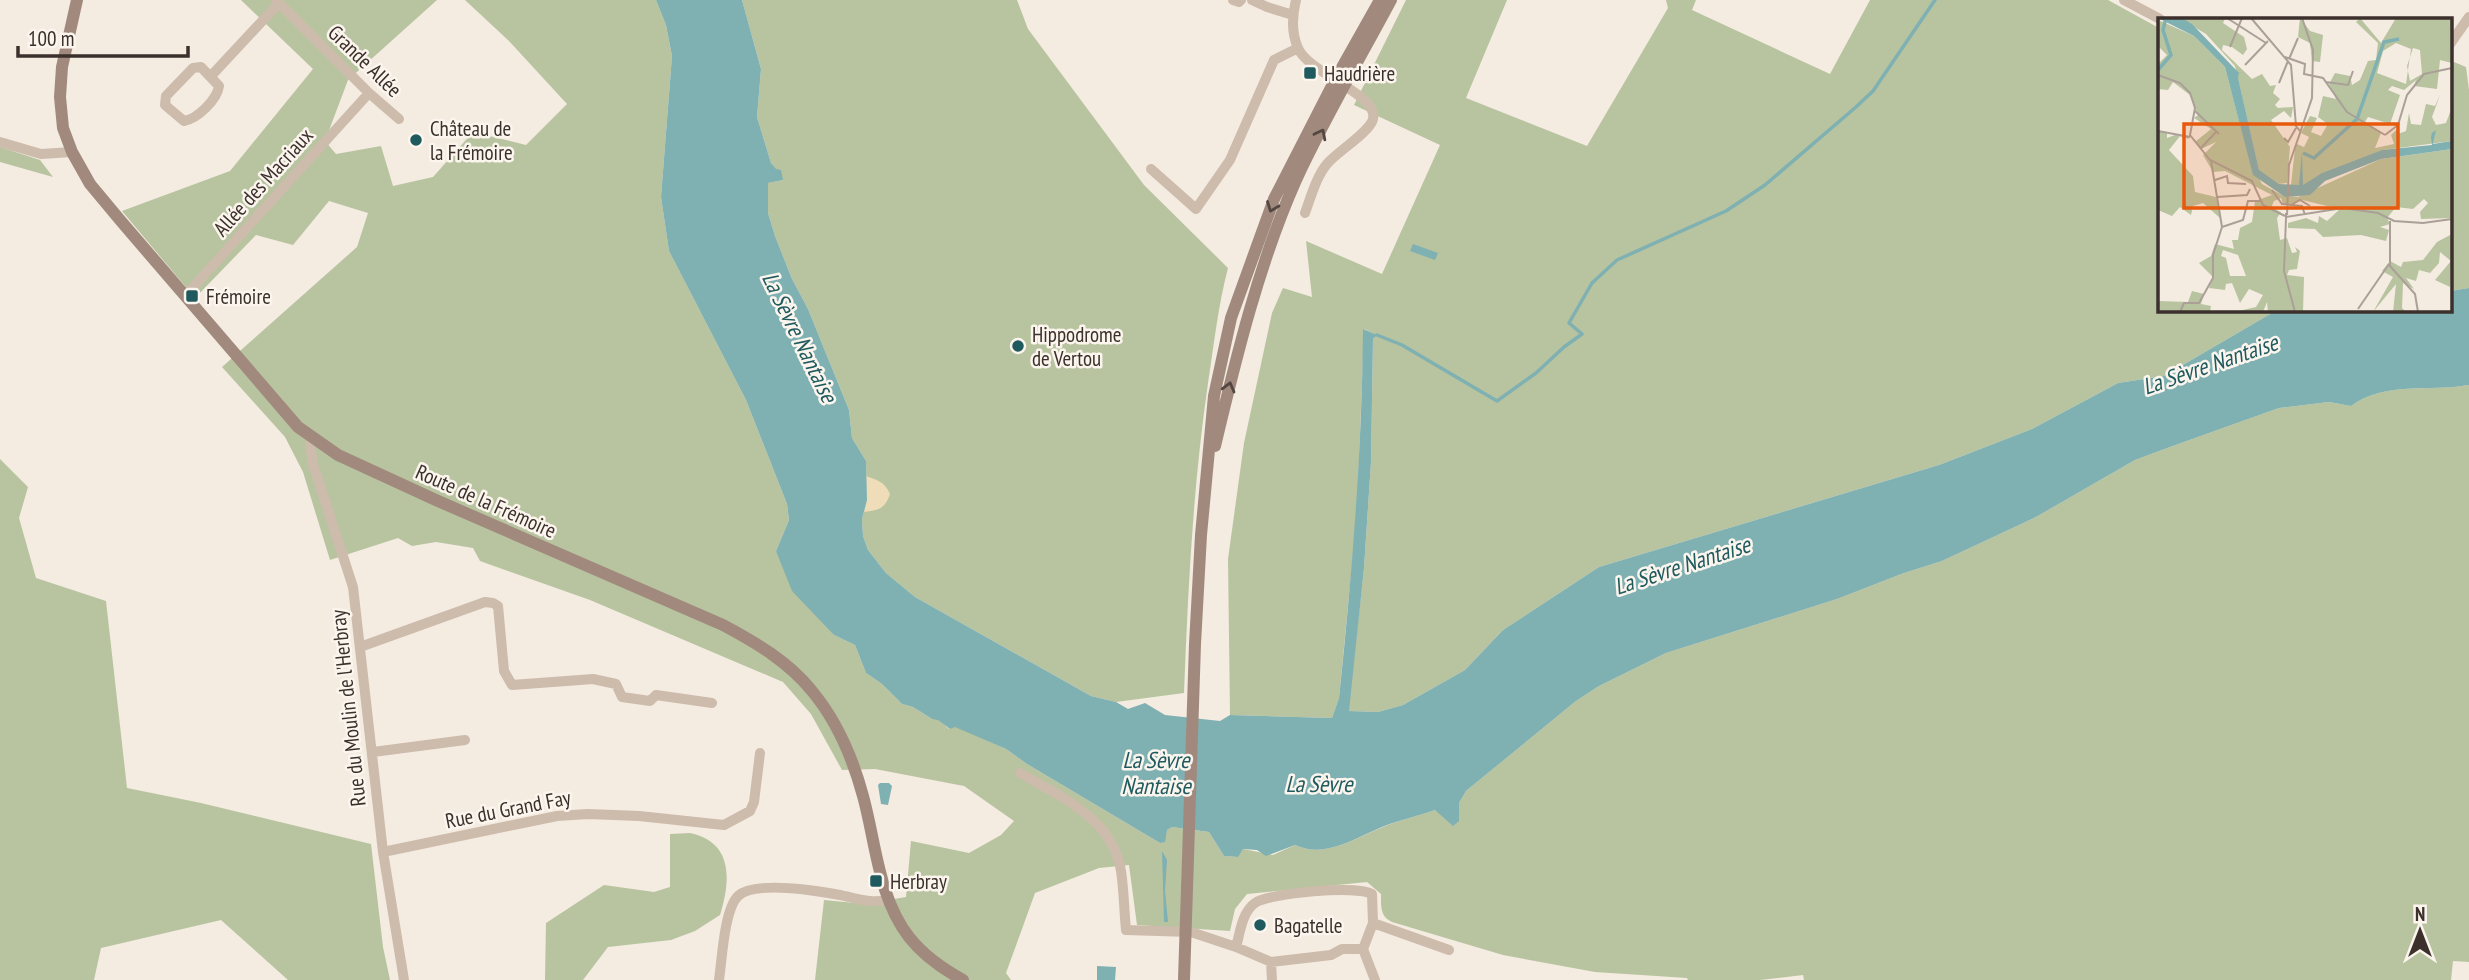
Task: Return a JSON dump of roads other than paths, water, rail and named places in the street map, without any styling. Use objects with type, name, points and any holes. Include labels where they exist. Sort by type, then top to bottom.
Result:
[{"type":"street","name":"Route de la Frémoire","points":[[77,0],[62,67],[60,97],[63,128],[72,152],[98,193],[298,427],[338,455],[723,625],[751,640],[783,663],[812,690],[840,735],[863,796],[888,899],[908,936],[926,954],[963,980]]},
{"type":"street","points":[[1233,0],[1241,0]]},
{"type":"street","points":[[1252,0],[1293,15]]},
{"type":"street","points":[[1296,0],[1293,30],[1298,48],[1317,69],[1368,101],[1374,117],[1371,126],[1345,146],[1326,166],[1305,213]]},
{"type":"street","points":[[1207,477],[1244,335],[1276,230],[1380,0]]},
{"type":"street","points":[[1184,980],[1201,535],[1214,396],[1231,318],[1274,199],[1391,0]]},
{"type":"street","points":[[2124,0],[2158,18]]},
{"type":"street","points":[[211,76],[278,2]]},
{"type":"street","name":"Grande Allée","points":[[278,2],[369,93],[399,119]]},
{"type":"street","points":[[2452,41],[2469,16]]},
{"type":"street","points":[[1151,169],[1196,209],[1230,160],[1274,61],[1298,48]]},
{"type":"street","points":[[201,67],[211,76],[219,86],[218,94],[192,120],[184,121],[165,105],[166,96],[193,68],[201,67]]},
{"type":"street","name":"Allée des Macriaux","points":[[185,296],[369,93]]},
{"type":"street","points":[[0,142],[41,154],[72,152]]},
{"type":"street","name":"Rue du Moulin de l'Herbray","points":[[312,438],[310,445],[313,464],[353,587],[383,852],[404,980]]},
{"type":"street","points":[[360,647],[485,602],[493,603],[498,606],[504,671],[512,685],[593,680],[616,684],[621,697],[650,701],[656,695],[712,703]]},
{"type":"street","points":[[373,752],[465,740]]},
{"type":"street","name":"Rue du Grand Fay","points":[[383,852],[568,815],[639,816],[724,825],[750,811],[754,802],[760,754]]},
{"type":"street","points":[[1020,774],[1089,814],[1111,841],[1121,868],[1126,930],[1186,932],[1236,947],[1271,962],[1331,955],[1342,949],[1363,949]]},
{"type":"street","points":[[719,980],[729,914],[737,897],[748,890],[765,888],[823,892],[869,901],[888,899]]},
{"type":"street","points":[[1236,947],[1246,912],[1256,901],[1342,889],[1366,890],[1372,894],[1374,900],[1373,923],[1363,949],[1375,980]]},
{"type":"street","points":[[1373,923],[1449,950]]},
{"type":"street","points":[[1271,962],[1272,980]]},
{"type":"water","points":[[656,0],[742,0],[761,69],[757,117],[771,163],[781,170],[783,180],[768,183],[768,213],[792,279],[808,309],[849,410],[852,438],[866,461],[867,500],[862,519],[863,536],[868,550],[886,573],[915,597],[1091,696],[1116,702],[1128,709],[1145,703],[1165,715],[1220,721],[1230,715],[1332,718],[1339,698],[1352,560],[1361,422],[1363,329],[1377,335],[1373,339],[1371,462],[1364,568],[1349,711],[1378,712],[1403,705],[1465,670],[1503,630],[1599,567],[1939,465],[2032,429],[2118,383],[2164,376],[2274,312],[2452,312],[2452,291],[2469,288],[2469,385],[2393,390],[2364,398],[2351,406],[2329,402],[2279,408],[2135,460],[2036,517],[1942,561],[1837,599],[1666,653],[1599,686],[1576,701],[1466,791],[1459,803],[1459,821],[1453,826],[1435,810],[1329,848],[1317,850],[1295,845],[1266,856],[1257,850],[1243,849],[1238,857],[1224,856],[1209,832],[1172,827],[1167,830],[1165,842],[1160,843],[1006,749],[955,727],[950,729],[938,720],[902,704],[882,684],[866,673],[855,645],[834,635],[792,591],[776,551],[789,520],[787,504],[746,400],[669,251],[661,197],[672,56],[666,25]]},
{"type":"water","points":[[1413,244],[1438,253],[1435,260],[1410,251]]},
{"type":"water","points":[[880,783],[889,783],[892,786],[888,805],[881,804]]},
{"type":"water","points":[[1162,851],[1167,860],[1165,891],[1168,922],[1164,922]]},
{"type":"water","points":[[1097,966],[1116,967],[1115,980],[1097,980]]},
{"type":"waterway","points":[[1377,335],[1402,345],[1497,401],[1536,373],[1582,334],[1569,323],[1592,283],[1617,260],[1726,211],[1765,185],[1856,107],[1873,91],[1935,0]]},
{"type":"place","name":"Haudrière","points":[[1310,73]]},
{"type":"place","name":"Château de la Frémoire","points":[[416,140]]},
{"type":"place","name":"Frémoire","points":[[192,296]]},
{"type":"place","name":"Hippodrome de Vertou","points":[[1018,346]]},
{"type":"place","name":"Herbray","points":[[876,881]]},
{"type":"place","name":"Bagatelle","points":[[1260,925]]},
{"type":"water label","name":"La Sèvre Nantaise","points":[[800,337]]},
{"type":"water label","name":"La Sèvre Nantaise","points":[[2210,364]]},
{"type":"water label","name":"La Sèvre Nantaise","points":[[1682,565]]},
{"type":"water label","name":"La Sèvre Nantaise","points":[[1156,772]]},
{"type":"water label","name":"La Sèvre","points":[[1319,783]]}]
